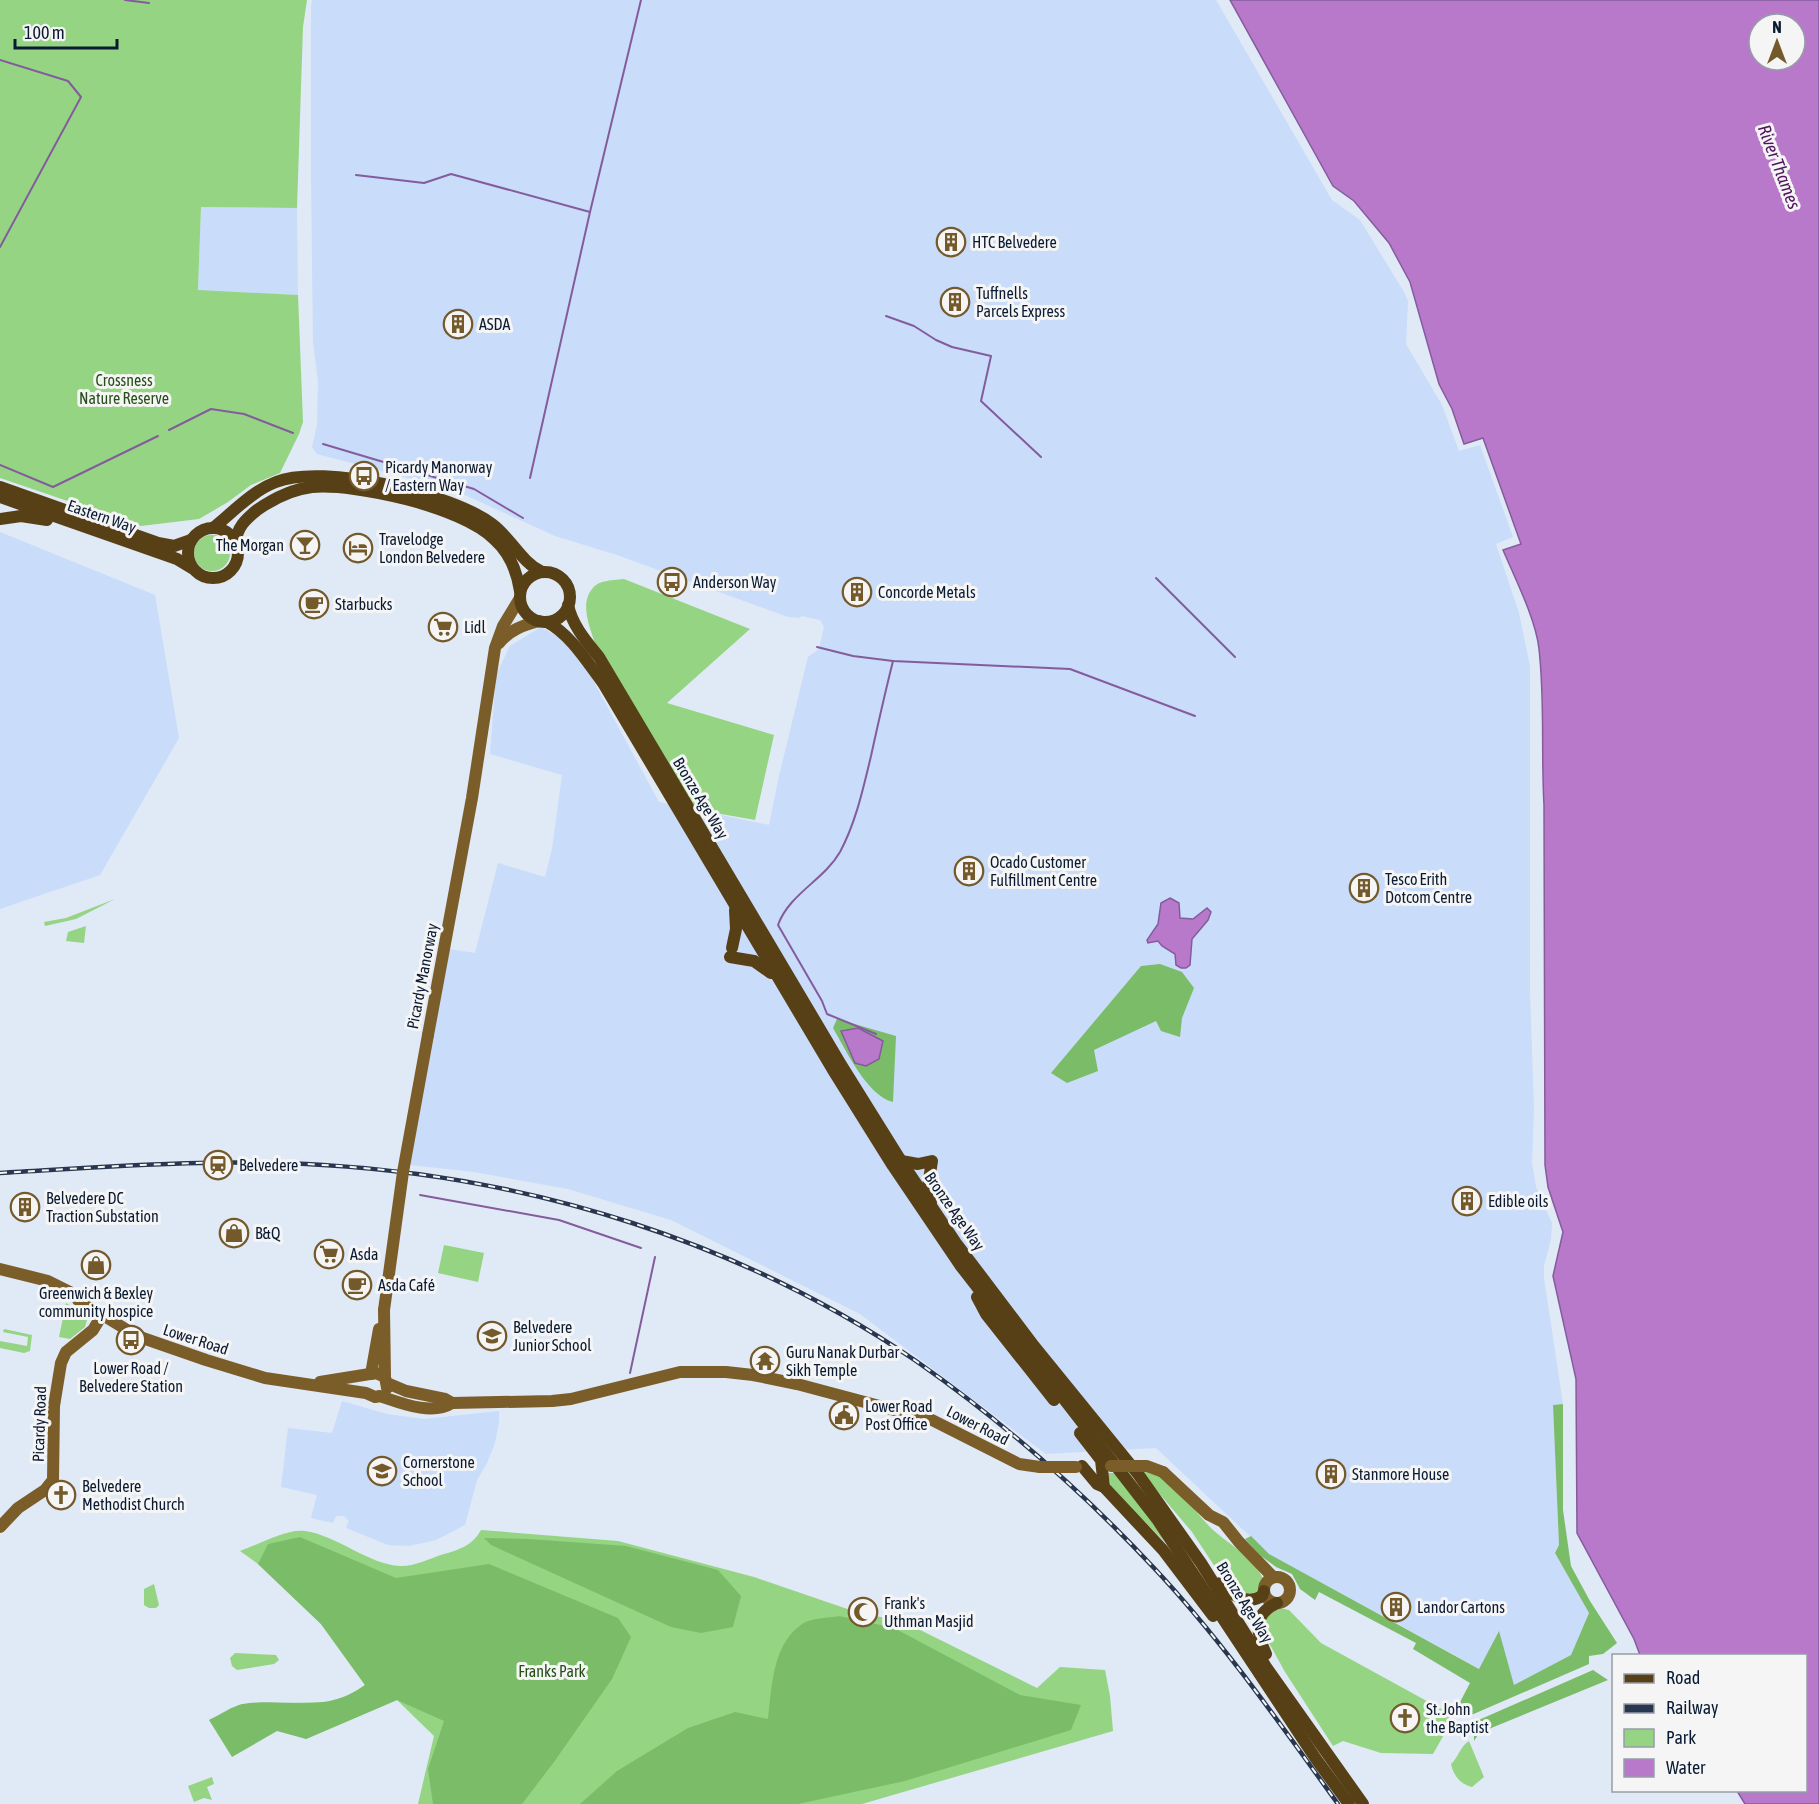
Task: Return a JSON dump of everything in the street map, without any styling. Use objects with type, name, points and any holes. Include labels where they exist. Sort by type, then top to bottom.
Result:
[{"type":"main road","points":[[542,572],[531,566],[517,548],[492,524],[471,512],[403,489],[360,480],[315,476],[301,476],[276,482],[251,497],[213,528],[201,531],[191,540],[188,556],[192,568],[201,575],[209,578],[226,575],[236,562],[238,530],[244,521],[276,499],[309,488],[353,489],[395,496],[481,528],[494,538],[510,557],[519,579],[524,611],[530,617],[543,621]]},
{"type":"main road","name":"Eastern Way","points":[[0,487],[158,543],[174,546],[191,540]]},
{"type":"main road","name":"Eastern Way","points":[[0,497],[115,537],[177,560],[192,568]]},
{"type":"main road","points":[[0,519],[21,516],[44,519],[115,537]]},
{"type":"main road","points":[[213,528],[227,532],[236,543]]},
{"type":"main road","points":[[495,648],[513,631],[522,626],[561,616],[568,605],[569,591],[565,583],[552,573],[542,572],[529,576],[524,581],[520,595]]},
{"type":"main road","name":"Picardy Manorway","points":[[369,1375],[384,1310],[403,1172],[472,798],[495,648],[503,626],[520,595]]},
{"type":"main road","name":"Bronze Age Way","points":[[568,605],[577,628],[598,657],[901,1161],[956,1243],[1034,1346],[1138,1474],[1201,1563],[1325,1753],[1363,1804]]},
{"type":"main road","name":"Bronze Age Way","points":[[543,621],[557,627],[568,638],[603,683],[777,977],[893,1166],[960,1266],[1129,1480],[1316,1759],[1349,1804]]},
{"type":"main road","points":[[735,906],[736,929],[731,952],[754,961],[777,977]]},
{"type":"main road","points":[[901,1161],[918,1164],[932,1161],[928,1186],[931,1206]]},
{"type":"main road","points":[[960,1266],[986,1314],[1107,1466],[1104,1487]]},
{"type":"main road","name":"Lower Road","points":[[0,1269],[48,1281],[76,1295],[82,1302],[137,1336],[206,1360],[265,1378],[366,1393],[404,1404],[444,1408],[452,1403],[552,1401],[571,1399],[680,1372],[726,1371],[797,1384],[932,1420],[1019,1464],[1040,1467],[1147,1466],[1163,1472],[1209,1515],[1223,1522],[1273,1577]]},
{"type":"main road","points":[[0,1276],[37,1285],[82,1302]]},
{"type":"main road","name":"Picardy Manorway","points":[[384,1310],[386,1380]]},
{"type":"main road","name":"Picardy Road","points":[[0,1527],[12,1513],[45,1490],[53,1480],[54,1406],[61,1363],[66,1352],[93,1330],[102,1315]]},
{"type":"main road","name":"Lower Road","points":[[304,1384],[376,1373],[406,1391],[445,1399],[452,1403]]},
{"type":"main road","points":[[366,1393],[363,1384],[369,1375]]},
{"type":"main road","points":[[380,1396],[387,1390],[386,1380]]},
{"type":"main road","points":[[1091,1447],[1079,1466],[1097,1484],[1104,1487],[1151,1535],[1216,1619],[1243,1647]]},
{"type":"main road","points":[[1201,1563],[1229,1593],[1251,1600],[1257,1599],[1264,1591]]},
{"type":"main road","name":"Bronze Age Way","points":[[1273,1577],[1284,1578],[1290,1587],[1289,1596],[1277,1603],[1269,1600],[1264,1591],[1266,1582],[1273,1577]]},
{"type":"main road","points":[[1277,1603],[1263,1612],[1258,1629],[1260,1642],[1281,1688]]},
{"type":"shaded area","points":[[312,0],[1216,0],[1332,200],[1360,220],[1404,292],[1408,301],[1406,344],[1442,405],[1459,451],[1480,445],[1513,537],[1496,544],[1519,613],[1530,666],[1530,993],[1534,1108],[1532,1163],[1536,1187],[1552,1223],[1544,1278],[1563,1404],[1553,1405],[1559,1545],[1555,1553],[1589,1613],[1571,1655],[1514,1686],[1498,1632],[1480,1669],[1269,1554],[1156,1448],[1046,1454],[860,1314],[671,1220],[568,1189],[474,1172],[410,1165],[449,949],[475,953],[498,863],[545,877],[552,849],[562,775],[490,754],[496,675],[510,646],[541,627],[575,647],[659,802],[769,825],[808,657],[819,649],[824,627],[820,620],[802,616],[788,617],[617,555],[555,536],[467,496],[428,483],[317,454],[312,447],[317,425],[318,381],[313,343]]},
{"type":"shaded area","points":[[201,207],[297,208],[298,295],[198,291]]},
{"type":"shaded area","points":[[0,532],[155,595],[179,738],[100,875],[0,909]]},
{"type":"shaded area","name":"Cornerstone School","points":[[342,1401],[387,1414],[424,1419],[499,1411],[495,1443],[477,1480],[465,1525],[436,1540],[409,1546],[388,1545],[346,1528],[349,1521],[344,1516],[336,1516],[333,1523],[311,1518],[317,1495],[281,1487],[288,1428],[332,1433]]},
{"type":"green space","name":"Crossness Nature Reserve","points":[[0,0],[307,0],[303,27],[297,208],[201,207],[198,290],[298,295],[303,422],[280,473],[251,485],[199,519],[141,526],[0,478]]},
{"type":"green space","points":[[212,535],[225,540],[230,553],[225,566],[212,571],[199,566],[194,553],[199,540]]},
{"type":"green space","points":[[624,579],[750,629],[667,703],[774,735],[755,820],[693,809],[595,643],[587,613],[587,598],[599,583]]},
{"type":"green space","points":[[115,899],[76,919],[45,926],[44,922],[66,918]]},
{"type":"green space","points":[[86,926],[84,943],[66,941],[68,932]]},
{"type":"green space","points":[[1160,964],[1182,972],[1194,988],[1182,1018],[1180,1037],[1161,1031],[1156,1021],[1094,1050],[1098,1071],[1067,1083],[1051,1073],[1141,966]]},
{"type":"green space","points":[[837,1019],[896,1036],[893,1102],[874,1091],[858,1071],[833,1028]]},
{"type":"green space","points":[[444,1245],[484,1253],[478,1282],[438,1273]]},
{"type":"green space","points":[[66,1303],[81,1312],[87,1320],[85,1327],[70,1339],[59,1337]]},
{"type":"green space","points":[[4,1329],[32,1335],[30,1351],[24,1353],[0,1348],[0,1341],[27,1346],[28,1337],[3,1332]]},
{"type":"green space","points":[[1563,1404],[1563,1510],[1571,1566],[1617,1643],[1603,1654],[1589,1656],[1589,1664],[1469,1716],[1458,1706],[1470,1683],[1413,1649],[1416,1643],[1319,1592],[1315,1600],[1300,1589],[1292,1574],[1276,1567],[1261,1556],[1245,1539],[1251,1536],[1269,1554],[1479,1669],[1499,1631],[1514,1685],[1571,1655],[1589,1613],[1555,1553],[1559,1545],[1553,1405]]},
{"type":"green space","points":[[1146,1470],[1170,1482],[1212,1529],[1248,1558],[1264,1581],[1261,1590],[1254,1594],[1240,1594],[1227,1585],[1192,1532],[1141,1472]]},
{"type":"green space","points":[[1108,1473],[1116,1473],[1132,1491],[1201,1592],[1165,1542],[1111,1488]]},
{"type":"green space","name":"Franks Park","points":[[481,1530],[618,1541],[754,1577],[862,1614],[900,1620],[1037,1688],[1060,1667],[1105,1670],[1113,1731],[862,1804],[418,1804],[434,1736],[397,1700],[306,1739],[278,1722],[209,1720],[242,1704],[328,1702],[348,1696],[365,1685],[321,1624],[258,1564],[240,1551],[281,1534],[305,1531],[329,1538],[377,1561],[405,1566],[460,1549],[474,1540]]},
{"type":"green space","points":[[300,1537],[396,1578],[489,1564],[618,1618],[631,1637],[612,1679],[522,1804],[433,1804],[428,1769],[444,1721],[397,1700],[306,1739],[277,1731],[232,1757],[209,1720],[243,1704],[335,1700],[365,1685],[321,1624],[258,1564],[268,1544]]},
{"type":"green space","points":[[484,1538],[626,1546],[718,1570],[741,1596],[733,1627],[701,1633],[671,1627],[491,1545]]},
{"type":"green space","points":[[154,1584],[159,1605],[156,1608],[149,1608],[144,1605],[144,1589]]},
{"type":"green space","points":[[1280,1608],[1289,1610],[1321,1643],[1450,1715],[1450,1724],[1433,1754],[1381,1753],[1343,1741],[1333,1746],[1285,1672],[1264,1634],[1266,1617]]},
{"type":"green space","points":[[839,1616],[894,1628],[1020,1695],[1081,1705],[1071,1730],[905,1781],[798,1804],[580,1804],[617,1771],[688,1728],[735,1712],[768,1719],[775,1667],[785,1643],[792,1633],[806,1622]]},
{"type":"green space","points":[[235,1653],[276,1655],[279,1660],[274,1664],[237,1670],[232,1666],[230,1658]]},
{"type":"green space","points":[[1593,1670],[1608,1680],[1479,1733],[1474,1741],[1474,1722]]},
{"type":"green space","points":[[1469,1741],[1484,1777],[1472,1787],[1458,1779],[1451,1764]]},
{"type":"green space","points":[[212,1777],[214,1784],[207,1787],[212,1800],[204,1798],[194,1802],[188,1786]]},
{"type":"water","name":"River Thames","points":[[1230,0],[1819,0],[1819,1804],[1745,1804],[1738,1792],[1807,1792],[1807,1654],[1640,1654],[1634,1639],[1577,1533],[1576,1379],[1553,1276],[1563,1232],[1548,1187],[1545,1165],[1544,805],[1539,649],[1534,625],[1503,550],[1521,544],[1483,438],[1464,444],[1452,409],[1439,384],[1410,282],[1389,243],[1354,201],[1333,186]]},
{"type":"water","points":[[1170,898],[1179,903],[1180,918],[1193,919],[1207,908],[1211,912],[1208,920],[1192,939],[1190,965],[1186,968],[1176,965],[1175,954],[1158,941],[1148,943],[1147,940],[1158,924],[1161,903]]},
{"type":"water","points":[[858,1028],[883,1041],[879,1059],[866,1066],[855,1063],[841,1031]]},
{"type":"waterway","points":[[125,0],[149,3]]},
{"type":"waterway","points":[[530,478],[641,0]]},
{"type":"waterway","points":[[0,60],[68,81],[81,97],[0,247]]},
{"type":"waterway","points":[[356,175],[424,183],[451,174],[590,212]]},
{"type":"waterway","points":[[886,316],[914,326],[952,347],[991,356],[981,401],[1041,457]]},
{"type":"waterway","points":[[169,430],[211,409],[244,414],[293,433]]},
{"type":"waterway","points":[[0,465],[53,487],[158,436]]},
{"type":"waterway","points":[[323,444],[474,489],[523,518]]},
{"type":"waterway","points":[[1156,578],[1235,657]]},
{"type":"waterway","points":[[817,647],[853,656],[893,661],[1070,669],[1195,716]]},
{"type":"waterway","points":[[876,1034],[827,1014],[822,1001],[778,925],[790,904],[825,871],[846,841],[862,793],[893,661]]},
{"type":"waterway","points":[[420,1195],[559,1220],[641,1248]]},
{"type":"waterway","points":[[630,1373],[655,1257]]},
{"type":"railway","points":[[0,1173],[242,1162],[323,1165],[401,1172],[480,1184],[557,1201],[633,1223],[707,1250],[780,1282],[849,1319],[916,1361],[979,1408],[1070,1484],[1127,1539],[1203,1623],[1338,1804]]},
{"type":"place","name":"HTC Belvedere","points":[[951,242]]},
{"type":"place","name":"Tuffnells Parcels Express","points":[[955,302]]},
{"type":"place","name":"ASDA","points":[[458,324]]},
{"type":"place","name":"Picardy Manorway / Eastern Way","points":[[364,476]]},
{"type":"place","name":"The Morgan","points":[[305,545]]},
{"type":"place","name":"Travelodge London Belvedere","points":[[358,548]]},
{"type":"place","name":"Anderson Way","points":[[672,582]]},
{"type":"place","name":"Concorde Metals","points":[[857,592]]},
{"type":"place","name":"Starbucks","points":[[314,604]]},
{"type":"place","name":"Lidl","points":[[443,627]]},
{"type":"place","name":"Ocado Customer Fulfillment Centre","points":[[969,871]]},
{"type":"place","name":"Tesco Erith Dotcom Centre","points":[[1364,888]]},
{"type":"place","name":"Belvedere","points":[[218,1165]]},
{"type":"place","name":"Edible oils","points":[[1467,1201]]},
{"type":"place","name":"Belvedere DC Traction Substation","points":[[25,1207]]},
{"type":"place","name":"B&Q","points":[[234,1233]]},
{"type":"place","name":"Asda","points":[[329,1254]]},
{"type":"place","name":"Greenwich & Bexley community hospice","points":[[96,1265]]},
{"type":"place","name":"Asda Café","points":[[357,1285]]},
{"type":"place","name":"Belvedere Junior School","points":[[492,1336]]},
{"type":"place","name":"Lower Road / Belvedere Station","points":[[131,1340]]},
{"type":"place","name":"Guru Nanak Durbar Sikh Temple","points":[[765,1361]]},
{"type":"place","name":"Lower Road Post Office","points":[[844,1415]]},
{"type":"place","name":"Cornerstone School","points":[[382,1471]]},
{"type":"place","name":"Stanmore House","points":[[1331,1474]]},
{"type":"place","name":"Belvedere Methodist Church","points":[[61,1495]]},
{"type":"place","name":"Landor Cartons","points":[[1396,1607]]},
{"type":"place","name":"Frank's Uthman Masjid","points":[[863,1612]]},
{"type":"place","name":"St. John the Baptist","points":[[1405,1718]]}]
